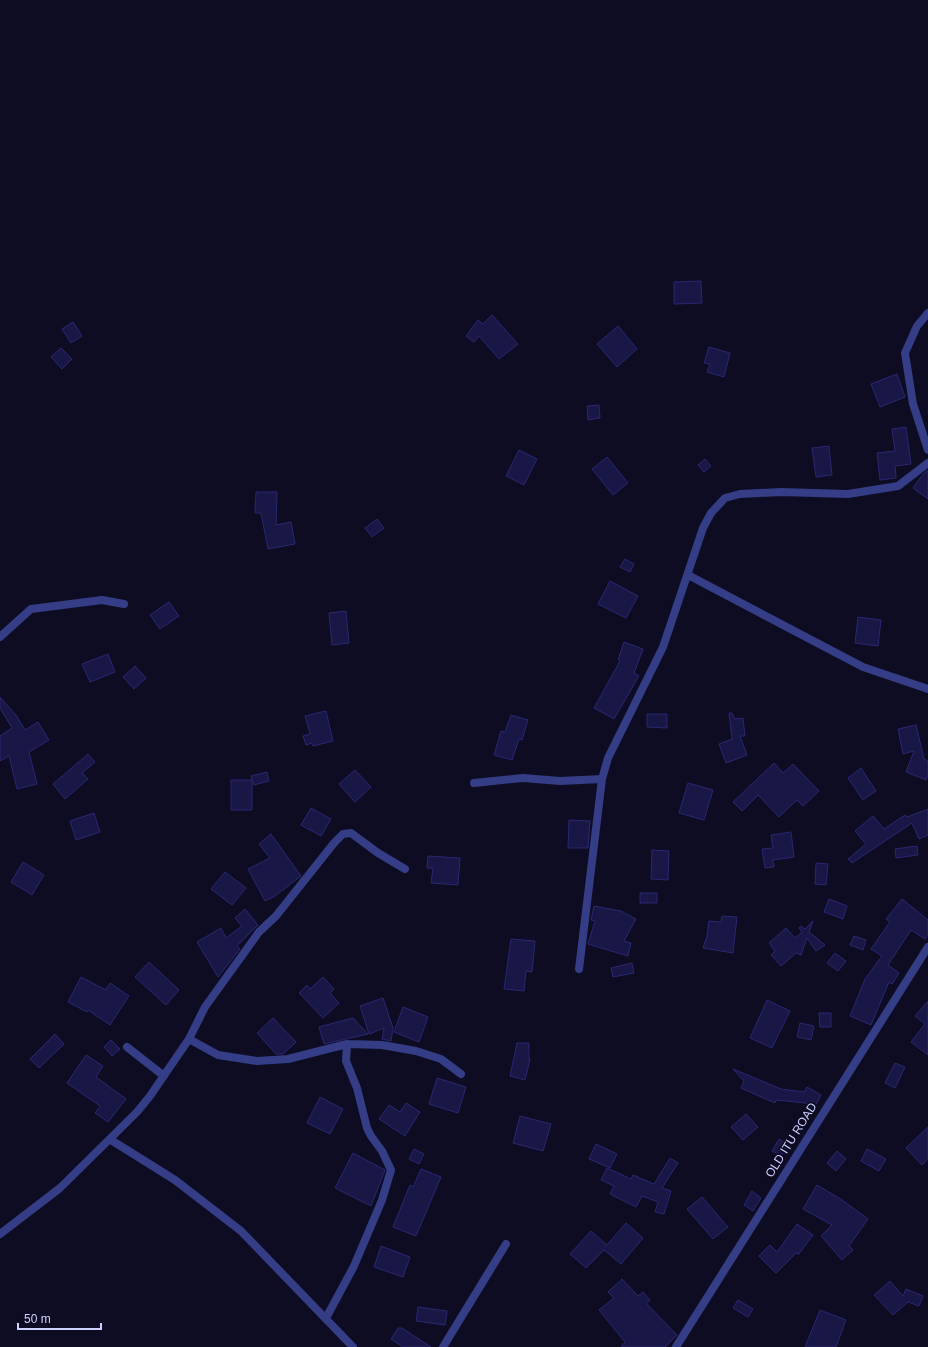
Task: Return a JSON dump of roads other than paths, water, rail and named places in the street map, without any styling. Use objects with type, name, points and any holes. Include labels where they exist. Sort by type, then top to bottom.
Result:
[{"type":"street","points":[[928,313],[917,326],[905,353],[913,404],[928,450]]},
{"type":"street","points":[[580,969],[602,779],[608,758],[663,647],[703,528],[711,512],[725,498],[740,494],[781,492],[848,494],[898,486],[928,463]]},
{"type":"street","points":[[688,575],[862,667],[928,689]]},
{"type":"street","points":[[0,636],[31,609],[102,600],[124,604]]},
{"type":"street","points":[[474,783],[523,778],[560,781],[602,779]]},
{"type":"street","points":[[0,1234],[60,1188],[111,1140],[141,1107],[189,1039],[205,1006],[259,932],[276,916],[334,843],[343,834],[351,833],[378,853],[405,868]]},
{"type":"street","name":"OLD ITU ROAD","points":[[676,1347],[928,947]]},
{"type":"street","points":[[189,1039],[218,1055],[257,1061],[288,1059],[347,1044],[382,1045],[416,1051],[441,1059],[461,1074]]},
{"type":"street","points":[[326,1318],[354,1266],[382,1200],[391,1170],[382,1151],[370,1136],[367,1128],[357,1088],[346,1061],[347,1044]]},
{"type":"street","points":[[127,1047],[164,1076]]},
{"type":"street","points":[[111,1140],[180,1184],[241,1231],[353,1347]]},
{"type":"street","points":[[444,1347],[506,1244]]}]
